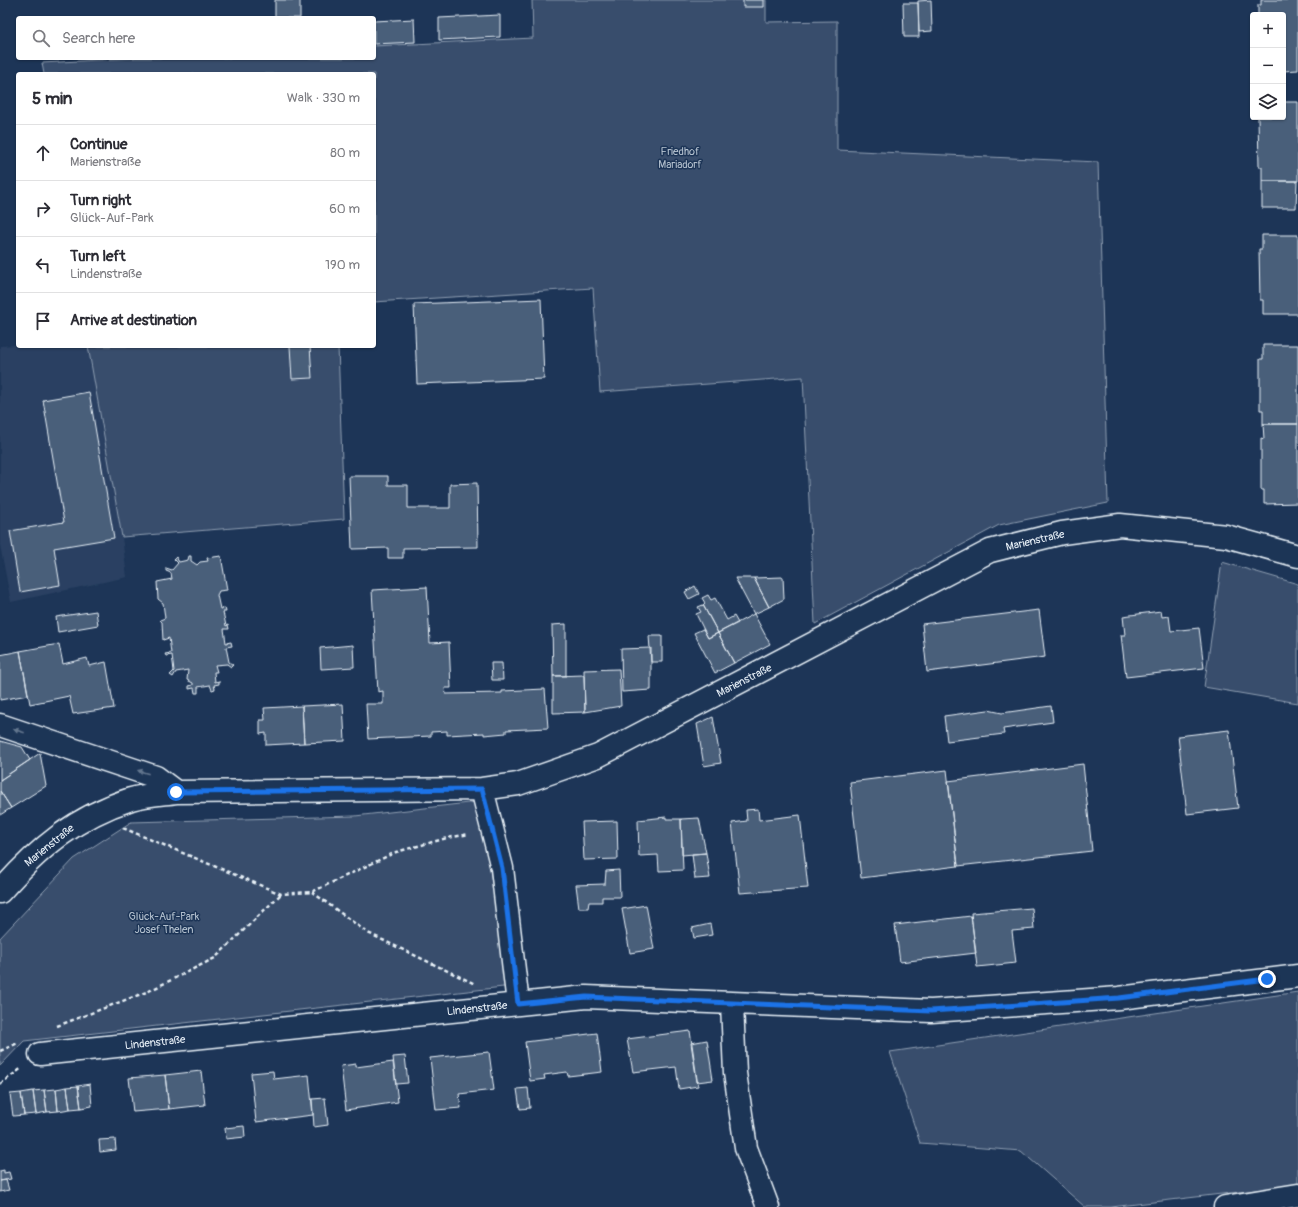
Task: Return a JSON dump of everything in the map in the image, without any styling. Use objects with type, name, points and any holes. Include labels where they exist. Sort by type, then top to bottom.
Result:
[{"type":"street","name":"Marienstraße","points":[[0,892],[23,866],[62,831],[91,814],[132,799],[176,792],[482,789],[518,784],[598,756],[990,551],[1062,533],[1120,525],[1226,536],[1298,556]]},
{"type":"street","points":[[0,725],[156,777],[176,792]]},
{"type":"street","points":[[482,789],[502,868],[518,1004]]},
{"type":"street","name":"Lindenstraße","points":[[40,1054],[586,997],[931,1011],[1119,998],[1298,976]]},
{"type":"street","points":[[732,1004],[735,1073],[746,1148],[768,1207]]},
{"type":"street","points":[[1225,1207],[1298,1195]]},
{"type":"path","points":[[91,814],[132,833],[281,894],[312,892],[396,852],[447,838],[493,830]]},
{"type":"path","points":[[312,892],[368,933],[476,984]]},
{"type":"path","points":[[51,1029],[87,1013],[149,991],[214,958],[281,894]]},
{"type":"path","points":[[0,1051],[22,1041]]},
{"type":"shaded area","points":[[16,345],[16,348],[88,348],[122,537],[127,577],[11,602],[0,545],[0,346]]},
{"type":"green space","name":"Friedhof Mariadorf","points":[[532,0],[766,0],[766,22],[837,21],[837,150],[1098,162],[1108,503],[999,525],[815,624],[803,377],[600,392],[593,288],[376,302],[376,72],[44,72],[42,63],[98,60],[376,60],[376,46],[533,38]]},
{"type":"green space","points":[[88,348],[338,348],[344,519],[122,537]]},
{"type":"green space","points":[[1222,562],[1298,584],[1298,703],[1204,687]]},
{"type":"green space","name":"Glück-Auf-Park Josef Thelen","points":[[477,802],[512,986],[24,1041],[0,1066],[0,938],[74,859],[131,822],[355,816]]},
{"type":"green space","points":[[1298,992],[1298,1185],[1111,1207],[1085,1207],[1021,1151],[920,1143],[890,1052]]},
{"type":"building","points":[[275,0],[300,0],[300,16],[275,16]]},
{"type":"building","points":[[743,0],[764,0],[764,7],[743,7]]},
{"type":"building","points":[[931,0],[932,31],[919,32],[918,1]]},
{"type":"building","points":[[1261,0],[1298,0],[1298,70],[1286,71],[1286,12],[1258,12],[1258,5],[1261,5]]},
{"type":"building","points":[[903,3],[918,3],[919,37],[904,37]]},
{"type":"building","points":[[500,15],[500,37],[439,40],[439,18]]},
{"type":"building","points":[[414,19],[415,42],[376,44],[376,21]]},
{"type":"building","points":[[1286,102],[1298,102],[1298,181],[1262,181],[1262,167],[1259,167],[1258,120],[1286,120]]},
{"type":"building","points":[[1262,181],[1297,181],[1296,208],[1262,208]]},
{"type":"building","points":[[1262,235],[1298,235],[1298,314],[1263,314],[1263,300],[1260,300],[1259,249],[1262,249]]},
{"type":"building","points":[[541,299],[544,379],[417,384],[414,304]]},
{"type":"building","points":[[1263,345],[1298,345],[1298,424],[1263,424],[1263,410],[1260,410],[1260,359],[1263,359]]},
{"type":"building","points":[[290,348],[310,348],[312,378],[292,379]]},
{"type":"building","points":[[89,392],[114,538],[54,548],[60,585],[20,592],[10,531],[64,522],[43,400]]},
{"type":"building","points":[[1263,424],[1298,424],[1298,503],[1264,504],[1264,490],[1261,490],[1261,438],[1264,439]]},
{"type":"building","points":[[349,476],[388,476],[388,485],[408,485],[408,508],[450,508],[450,484],[477,483],[478,547],[403,548],[403,558],[388,558],[388,548],[352,549]]},
{"type":"building","points":[[189,556],[191,556],[191,561],[197,565],[200,562],[208,561],[207,558],[221,556],[227,590],[219,591],[217,595],[220,609],[225,608],[226,612],[223,612],[226,626],[228,625],[229,629],[224,629],[226,643],[231,642],[232,646],[226,647],[229,662],[233,665],[231,667],[227,664],[215,665],[217,672],[214,672],[215,682],[219,681],[219,684],[214,685],[215,689],[212,690],[210,685],[198,687],[198,693],[195,693],[194,688],[189,689],[189,686],[193,685],[193,683],[187,680],[188,670],[176,672],[173,677],[170,675],[174,671],[172,655],[166,656],[165,654],[171,653],[169,638],[163,640],[162,622],[160,620],[165,618],[163,603],[158,599],[157,582],[172,579],[171,573],[166,571],[166,568],[172,570],[178,563],[174,559],[176,557],[179,562],[188,560]]},
{"type":"building","points":[[783,577],[784,599],[769,607],[754,578]]},
{"type":"building","points":[[735,578],[754,578],[769,607],[754,614]]},
{"type":"building","points":[[695,586],[699,594],[689,599],[685,592]]},
{"type":"building","points":[[427,587],[430,643],[449,642],[451,688],[445,688],[446,694],[502,693],[502,691],[545,689],[548,728],[506,730],[506,733],[484,735],[484,733],[447,735],[447,731],[431,732],[431,736],[368,739],[366,704],[383,704],[383,691],[378,692],[372,590]]},
{"type":"building","points":[[708,595],[711,600],[715,598],[727,620],[734,616],[738,623],[718,633],[703,605],[705,603],[702,598]]},
{"type":"building","points":[[703,605],[718,633],[708,638],[696,614],[701,612],[698,607]]},
{"type":"building","points":[[1039,610],[1045,657],[927,672],[922,624]]},
{"type":"building","points":[[96,611],[98,625],[58,632],[56,617]]},
{"type":"building","points":[[1161,611],[1162,617],[1169,616],[1171,631],[1199,628],[1204,668],[1126,677],[1121,635],[1125,635],[1123,616]]},
{"type":"building","points":[[754,614],[770,644],[734,663],[718,633]]},
{"type":"building","points":[[566,624],[566,676],[553,676],[552,625]]},
{"type":"building","points":[[703,629],[708,638],[718,633],[734,663],[715,673],[694,633]]},
{"type":"building","points":[[649,636],[662,636],[662,662],[651,662]]},
{"type":"building","points":[[59,644],[63,664],[87,658],[89,666],[106,662],[114,708],[73,714],[69,696],[30,704],[20,651]]},
{"type":"building","points":[[353,645],[354,667],[321,669],[320,648]]},
{"type":"building","points":[[651,648],[651,690],[622,692],[621,649]]},
{"type":"building","points":[[20,651],[28,695],[0,700],[0,655]]},
{"type":"building","points":[[491,663],[502,663],[503,680],[492,680]]},
{"type":"building","points":[[619,669],[621,706],[585,712],[584,670]]},
{"type":"building","points":[[584,675],[585,712],[553,713],[553,676]]},
{"type":"building","points":[[343,704],[345,741],[304,743],[302,706]]},
{"type":"building","points":[[302,706],[304,743],[266,745],[266,733],[260,734],[260,720],[265,720],[264,708]]},
{"type":"building","points":[[1051,706],[1053,722],[1003,729],[1004,734],[947,741],[944,716],[988,710],[1002,713]]},
{"type":"building","points":[[713,717],[721,763],[704,766],[697,724]]},
{"type":"building","points":[[1229,730],[1238,808],[1187,814],[1178,736]]},
{"type":"building","points":[[0,741],[22,747],[30,760],[0,780]]},
{"type":"building","points":[[40,753],[46,786],[11,808],[0,791],[0,780]]},
{"type":"building","points":[[1083,764],[1092,851],[958,866],[948,781]]},
{"type":"building","points":[[947,770],[958,866],[861,878],[850,782]]},
{"type":"building","points":[[0,791],[11,808],[0,815]]},
{"type":"building","points":[[758,809],[759,820],[800,815],[808,888],[740,893],[732,823],[747,821],[746,810]]},
{"type":"building","points":[[666,817],[666,819],[681,819],[683,870],[659,871],[658,855],[639,856],[638,820]]},
{"type":"building","points":[[699,818],[706,853],[682,855],[681,819]]},
{"type":"building","points":[[617,821],[618,859],[584,860],[582,822]]},
{"type":"building","points":[[706,853],[710,878],[695,879],[692,854]]},
{"type":"building","points":[[619,870],[620,897],[602,897],[602,902],[589,902],[588,908],[579,908],[576,885],[605,884],[606,871]]},
{"type":"building","points":[[646,905],[654,949],[630,953],[622,909]]},
{"type":"building","points":[[1032,908],[1034,929],[1012,931],[1016,963],[977,967],[971,913]]},
{"type":"building","points":[[971,916],[976,953],[900,962],[895,925]]},
{"type":"building","points":[[710,924],[712,935],[694,938],[692,928]]},
{"type":"building","points":[[690,1031],[698,1086],[679,1089],[676,1067],[633,1072],[627,1039]]},
{"type":"building","points":[[597,1033],[602,1072],[568,1076],[567,1072],[544,1075],[545,1079],[530,1081],[525,1042]]},
{"type":"building","points":[[707,1040],[713,1080],[697,1082],[691,1043]]},
{"type":"building","points":[[489,1052],[494,1090],[459,1094],[461,1108],[436,1110],[430,1058]]},
{"type":"building","points":[[405,1056],[408,1083],[396,1084],[393,1057]]},
{"type":"building","points":[[393,1062],[398,1102],[346,1110],[341,1066],[356,1064],[356,1067]]},
{"type":"building","points":[[201,1071],[205,1105],[169,1109],[165,1075]]},
{"type":"building","points":[[273,1071],[274,1079],[309,1075],[313,1115],[256,1122],[251,1073]]},
{"type":"building","points":[[165,1075],[169,1109],[133,1112],[129,1078]]},
{"type":"building","points":[[90,1084],[92,1106],[81,1108],[78,1086]]},
{"type":"building","points":[[78,1086],[81,1108],[70,1109],[67,1087]]},
{"type":"building","points":[[67,1087],[70,1109],[58,1111],[56,1089]]},
{"type":"building","points":[[528,1088],[530,1108],[520,1109],[517,1089]]},
{"type":"building","points":[[56,1089],[58,1111],[47,1112],[44,1090]]},
{"type":"building","points":[[44,1090],[47,1112],[36,1114],[33,1091]]},
{"type":"building","points":[[33,1091],[36,1114],[24,1115],[21,1093]]},
{"type":"building","points":[[21,1093],[24,1115],[13,1116],[10,1094]]},
{"type":"building","points":[[325,1098],[328,1125],[314,1127],[312,1099]]},
{"type":"building","points":[[244,1126],[245,1137],[226,1139],[225,1128]]},
{"type":"building","points":[[115,1139],[116,1150],[100,1152],[99,1140]]},
{"type":"building","points":[[4,1170],[4,1173],[9,1172],[11,1179],[0,1181],[0,1171]]},
{"type":"building","points":[[6,1180],[9,1190],[0,1192],[0,1181]]},
{"type":"route","points":[[176,792],[482,789],[502,868],[518,1004],[586,997],[931,1011],[1119,998],[1267,979]]}]
